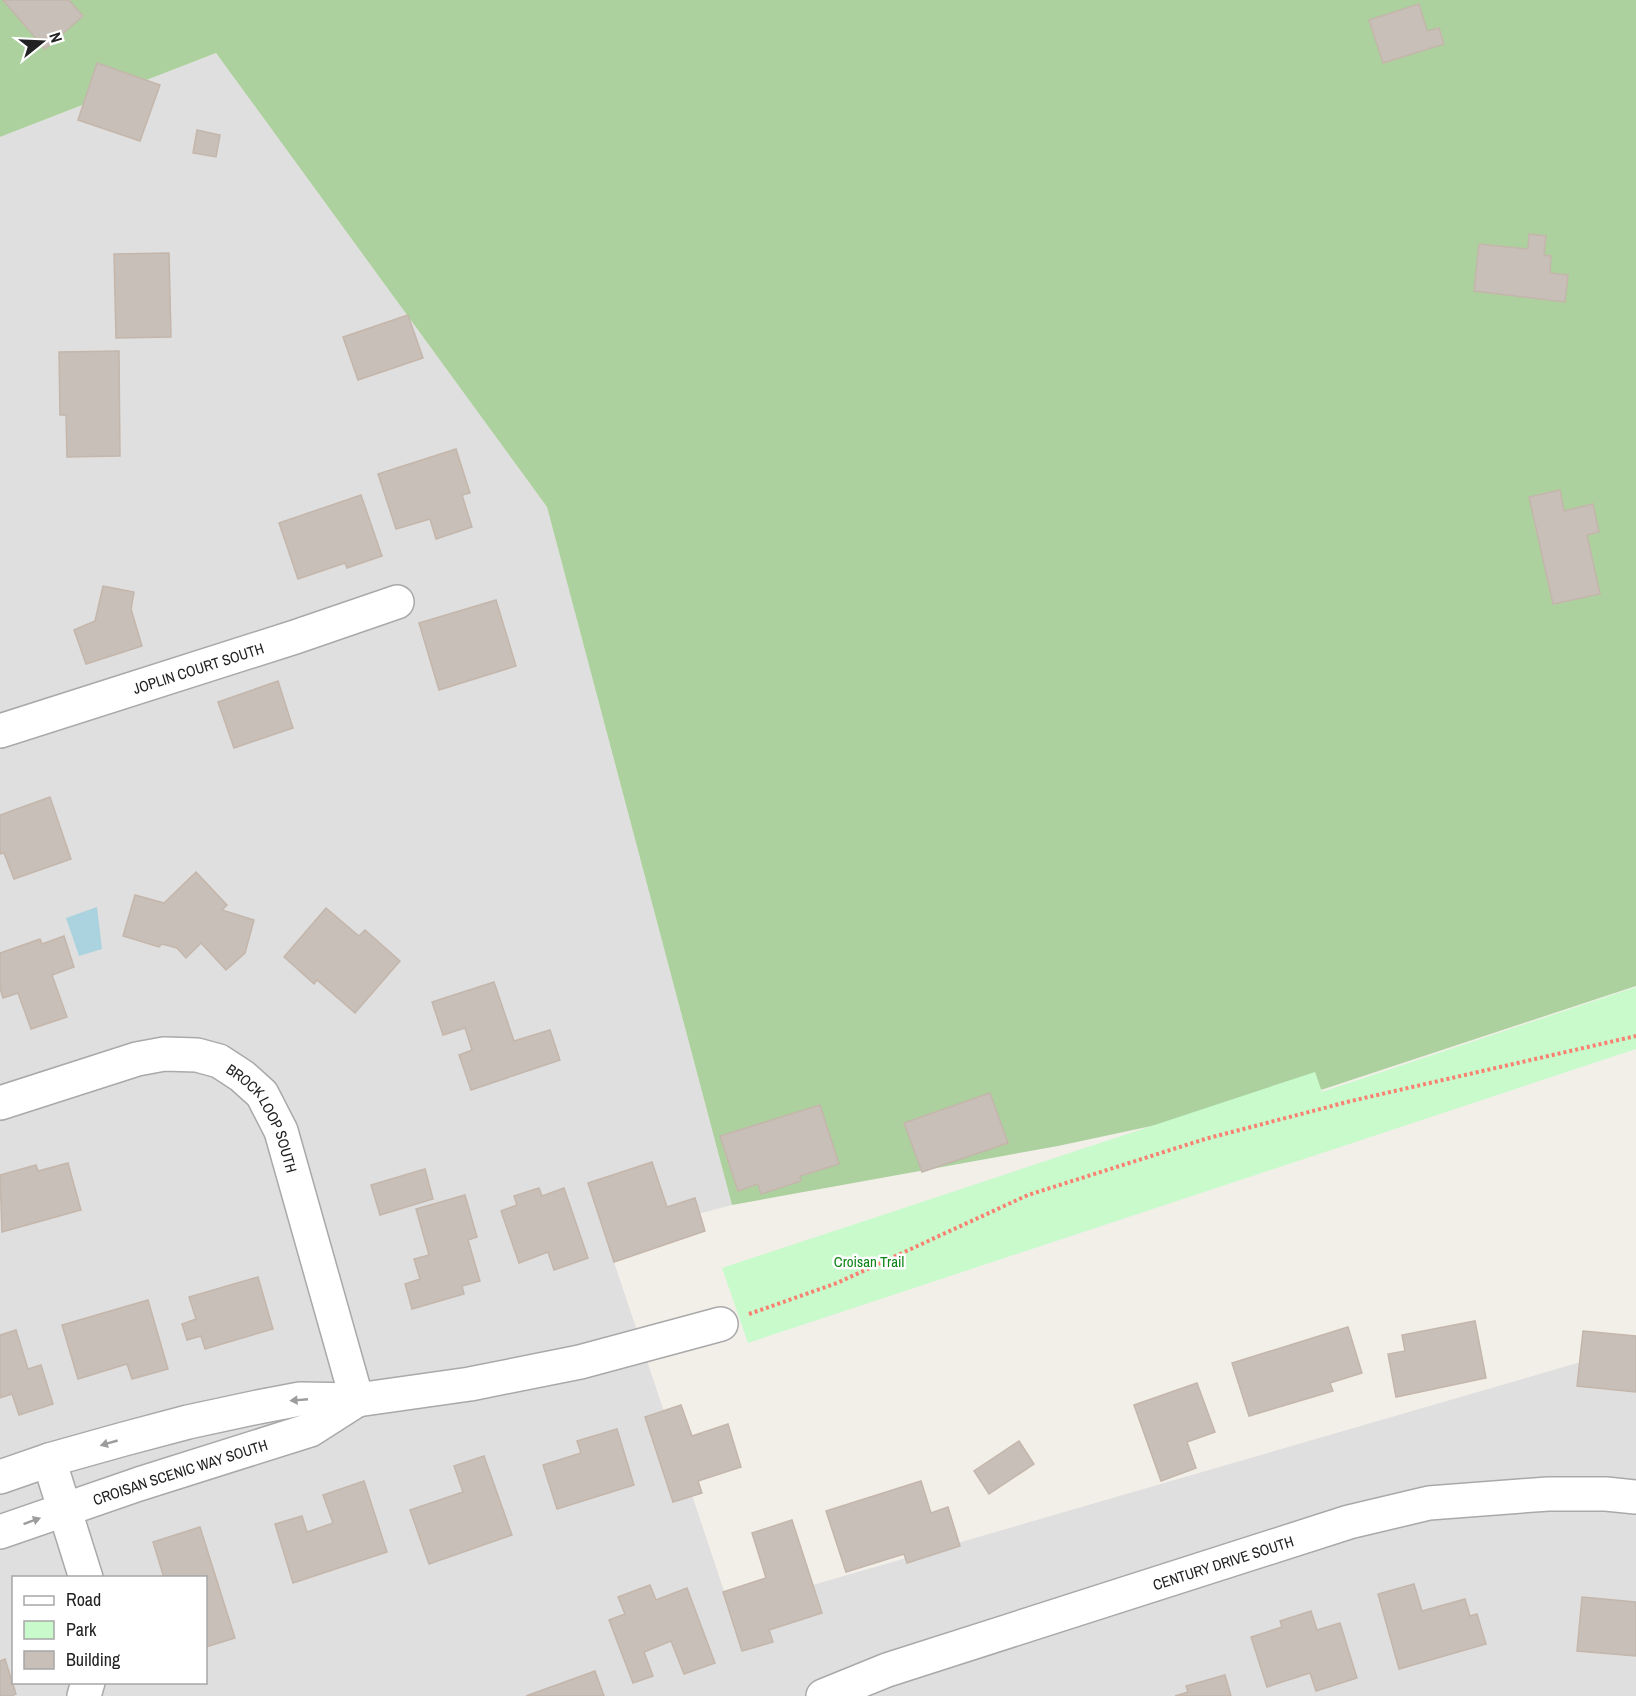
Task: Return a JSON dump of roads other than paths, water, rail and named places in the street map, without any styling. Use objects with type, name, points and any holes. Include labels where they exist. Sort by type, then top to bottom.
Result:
[{"type":"street","name":"JOPLIN COURT SOUTH","points":[[0,730],[295,638],[397,602]]},
{"type":"street","name":"BROCK LOOP SOUTH","points":[[0,1103],[137,1059],[164,1054],[197,1055],[219,1061],[242,1077],[262,1094],[281,1131],[357,1400]]},
{"type":"street","name":"CROISAN SCENIC WAY SOUTH","points":[[0,1477],[49,1460],[188,1422],[258,1407],[300,1399],[357,1400],[470,1384],[580,1362],[721,1324]]},
{"type":"street","name":"CROISAN SCENIC WAY SOUTH","points":[[0,1532],[64,1509],[310,1430],[357,1400]]},
{"type":"street","points":[[49,1460],[85,1576]]},
{"type":"street","name":"CENTURY DRIVE SOUTH","points":[[823,1696],[887,1670],[1349,1522],[1429,1503],[1548,1494],[1606,1494],[1636,1497]]},
{"type":"water","points":[[97,907],[102,949],[79,956],[66,918]]},
{"type":"park label","name":"Croisan Trail","points":[[869,1261]]}]
